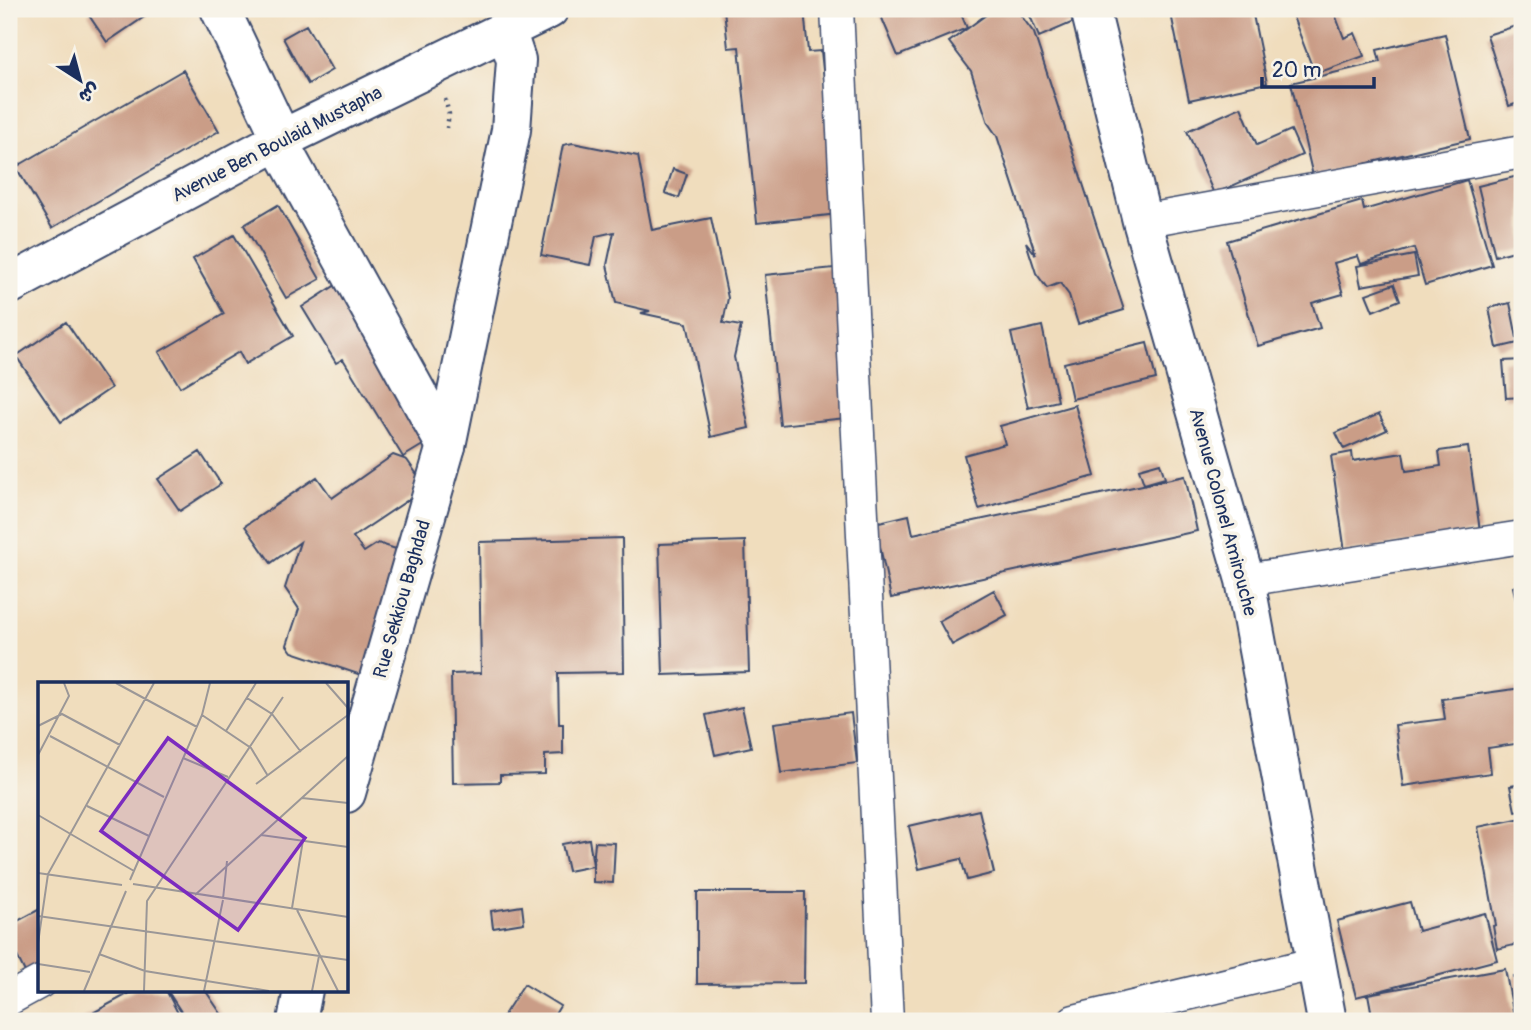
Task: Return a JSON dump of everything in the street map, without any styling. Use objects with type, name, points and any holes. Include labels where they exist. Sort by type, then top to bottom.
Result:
[{"type":"main road","points":[[220,9],[274,123],[278,141],[446,446]]},
{"type":"main road","name":"Avenue Ben Boulaid Mustapha","points":[[9,285],[278,141],[549,9]]},
{"type":"main road","name":"Avenue Colonel Amirouche","points":[[1090,9],[1142,220],[1245,580],[1327,1021]]},
{"type":"main road","name":"Rue Sekkiou Baghdad","points":[[348,786],[446,446],[511,130],[516,61],[506,30]]},
{"type":"main road","points":[[297,1021],[303,992]]},
{"type":"street","points":[[837,9],[887,1021]]},
{"type":"street","points":[[1142,220],[1522,152]]},
{"type":"street","points":[[1245,580],[1522,537]]},
{"type":"street","points":[[1074,1021],[1317,963]]},
{"type":"street","points":[[9,999],[38,983]]},
{"type":"building","points":[[96,9],[156,9],[107,42],[88,14]]},
{"type":"building","points":[[724,9],[804,9],[808,52],[821,51],[838,214],[757,223],[739,47],[728,48]]},
{"type":"building","points":[[878,9],[959,9],[967,28],[898,56]]},
{"type":"building","points":[[1016,9],[1034,33],[1124,310],[1078,324],[1069,295],[1060,283],[1047,288],[1036,273],[1026,242],[1036,255],[997,136],[988,123],[971,71],[949,42],[990,12]]},
{"type":"building","points":[[1027,9],[1071,9],[1076,21],[1039,37]]},
{"type":"building","points":[[1170,9],[1201,9],[1202,14],[1220,9],[1275,9],[1253,15],[1267,83],[1189,100]]},
{"type":"building","points":[[1290,9],[1333,9],[1344,38],[1355,33],[1364,56],[1315,74]]},
{"type":"building","points":[[1522,24],[1522,102],[1509,106],[1487,35]]},
{"type":"building","points":[[306,25],[332,70],[308,84],[283,38]]},
{"type":"building","points":[[1445,34],[1470,139],[1313,176],[1291,83],[1380,62],[1377,50]]},
{"type":"building","points":[[183,70],[219,131],[52,228],[16,167]]},
{"type":"building","points":[[1241,107],[1257,145],[1291,130],[1302,155],[1214,194],[1187,131]]},
{"type":"building","points":[[573,143],[638,156],[652,230],[711,218],[728,298],[723,323],[741,326],[734,357],[749,428],[711,437],[687,323],[641,313],[650,311],[616,303],[607,265],[614,232],[596,236],[590,265],[541,255],[563,145]]},
{"type":"building","points":[[673,169],[687,174],[679,198],[665,193]]},
{"type":"building","points":[[1522,175],[1522,249],[1495,256],[1478,186]]},
{"type":"building","points":[[1467,180],[1492,265],[1425,285],[1414,248],[1361,264],[1358,256],[1334,263],[1343,294],[1312,303],[1320,328],[1258,346],[1227,241],[1362,201],[1364,210]]},
{"type":"building","points":[[278,205],[320,279],[286,298],[244,225]]},
{"type":"building","points":[[234,235],[293,336],[245,364],[239,352],[180,387],[159,352],[224,314],[193,259]]},
{"type":"building","points":[[1414,255],[1418,276],[1361,286],[1357,266]]},
{"type":"building","points":[[834,268],[855,417],[780,425],[765,275]]},
{"type":"building","points":[[1394,284],[1400,300],[1373,311],[1366,294]]},
{"type":"building","points":[[336,285],[431,440],[403,457],[343,359],[336,363],[302,307]]},
{"type":"building","points":[[1510,303],[1518,343],[1497,348],[1489,308]]},
{"type":"building","points":[[66,322],[111,388],[61,422],[16,356]]},
{"type":"building","points":[[1042,326],[1058,401],[1028,408],[1011,333]]},
{"type":"building","points":[[1147,343],[1156,379],[1072,399],[1064,363]]},
{"type":"building","points":[[1522,360],[1522,397],[1506,398],[1503,361]]},
{"type":"building","points":[[1075,405],[1095,476],[979,509],[964,455],[1005,444],[1000,426]]},
{"type":"building","points":[[1379,414],[1387,430],[1344,449],[1336,433]]},
{"type":"building","points":[[1468,447],[1480,531],[1345,552],[1331,456],[1352,452],[1353,461],[1403,453],[1406,471],[1441,466],[1439,451]]},
{"type":"building","points":[[200,452],[221,484],[180,511],[158,479]]},
{"type":"building","points":[[393,455],[407,460],[418,476],[411,498],[353,537],[364,552],[378,543],[408,553],[367,677],[292,652],[287,645],[299,609],[285,588],[300,542],[271,563],[245,526],[317,477],[332,498]]},
{"type":"building","points":[[1160,463],[1165,478],[1144,484],[1139,469]]},
{"type":"building","points":[[1185,476],[1197,531],[891,598],[875,523],[909,515],[913,534]]},
{"type":"building","points":[[622,538],[624,672],[558,673],[559,724],[563,724],[563,754],[545,755],[545,774],[500,775],[500,782],[453,783],[451,674],[481,673],[479,542]]},
{"type":"building","points":[[745,541],[749,672],[663,675],[659,544]]},
{"type":"building","points":[[1522,584],[1522,621],[1521,622],[1513,587]]},
{"type":"building","points":[[994,590],[1007,615],[952,645],[939,621]]},
{"type":"building","points":[[1522,688],[1522,743],[1488,748],[1491,773],[1403,786],[1395,725],[1445,719],[1442,699]]},
{"type":"building","points":[[742,707],[751,747],[715,755],[706,715]]},
{"type":"building","points":[[851,713],[857,763],[781,773],[774,723]]},
{"type":"building","points":[[1522,784],[1522,810],[1515,811],[1510,786]]},
{"type":"building","points":[[979,810],[994,873],[967,880],[961,859],[919,869],[909,826]]},
{"type":"building","points":[[1522,818],[1522,892],[1519,893],[1522,943],[1497,949],[1493,926],[1496,925],[1478,827]]},
{"type":"building","points":[[589,839],[593,865],[595,842],[615,843],[613,883],[593,882],[593,866],[568,871],[562,844]]},
{"type":"building","points":[[697,892],[805,892],[804,983],[697,984]]},
{"type":"building","points":[[1410,902],[1418,931],[1485,913],[1497,960],[1356,997],[1337,921]]},
{"type":"building","points":[[522,906],[524,923],[493,928],[491,911]]},
{"type":"building","points":[[9,908],[16,922],[38,910],[38,977],[30,982],[9,940]]},
{"type":"building","points":[[1505,969],[1515,1021],[1373,1021],[1368,994]]},
{"type":"building","points":[[1522,974],[1522,1016],[1521,1016],[1514,976]]},
{"type":"building","points":[[524,984],[560,1006],[551,1021],[500,1021]]},
{"type":"building","points":[[131,992],[167,992],[182,1021],[78,1021]]},
{"type":"building","points":[[168,992],[206,992],[226,1021],[187,1021]]}]
